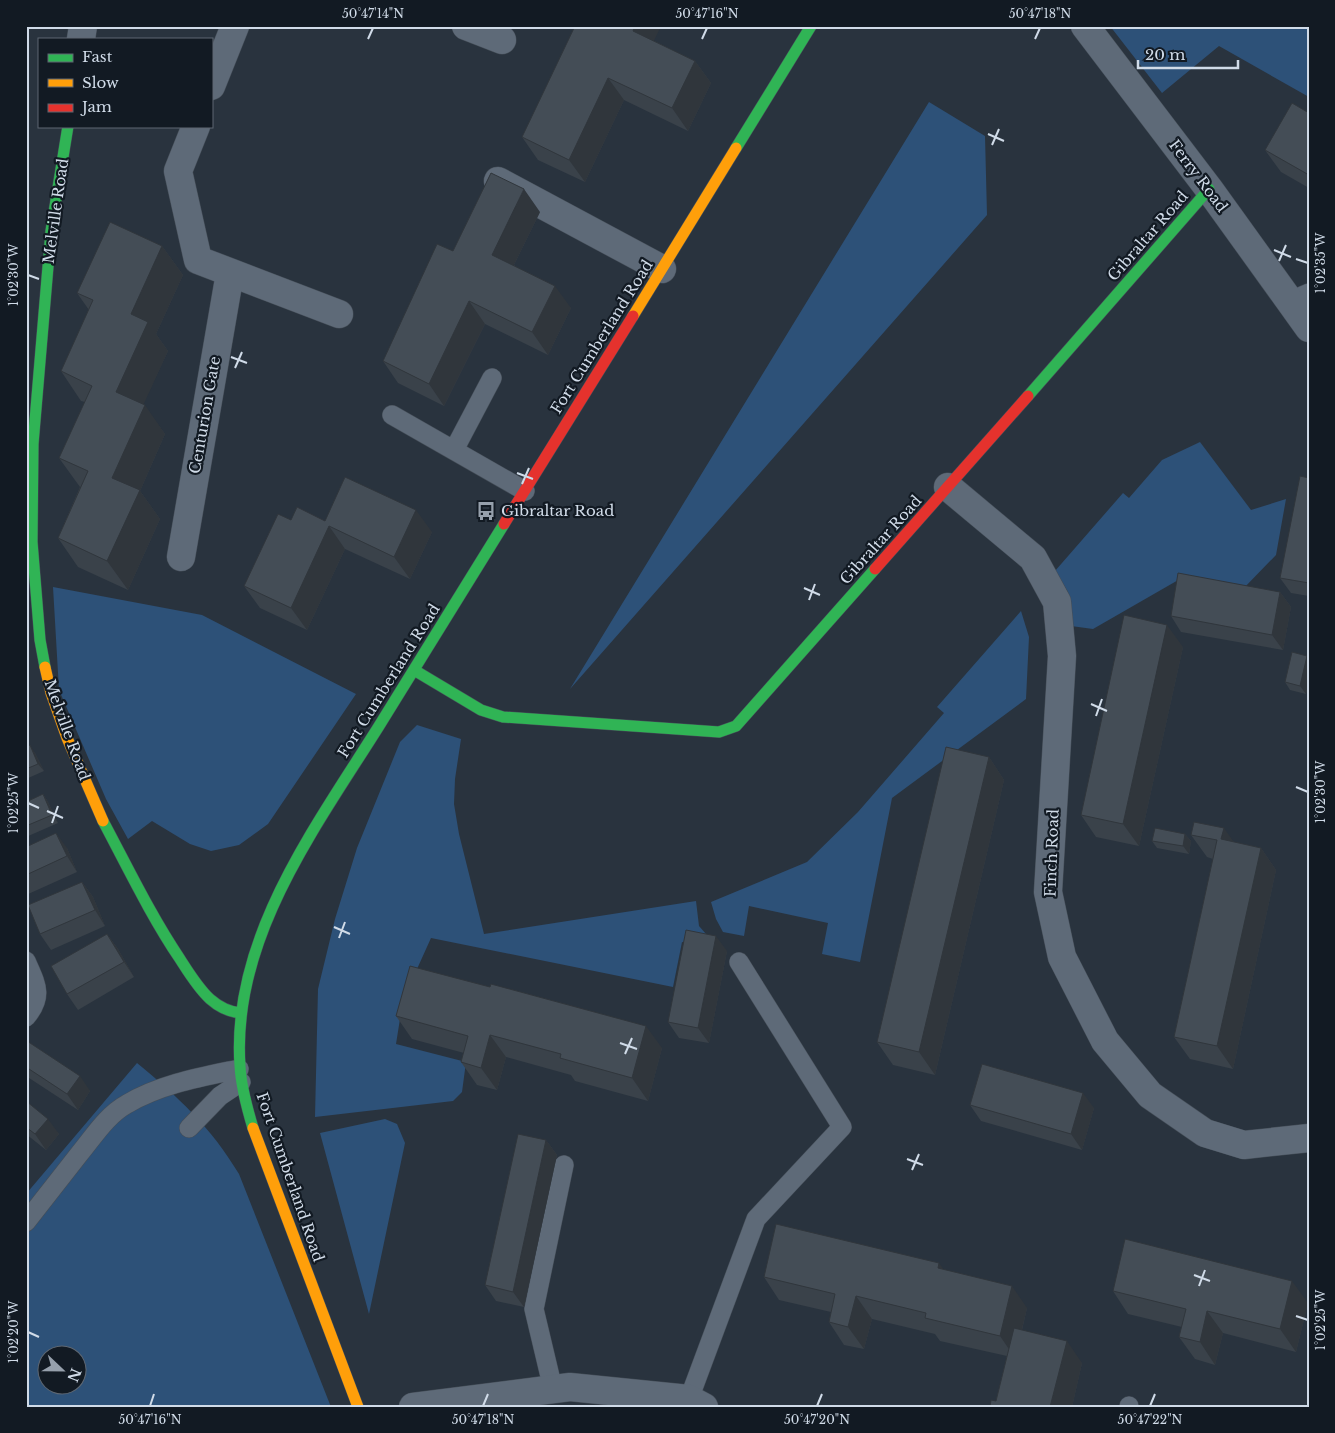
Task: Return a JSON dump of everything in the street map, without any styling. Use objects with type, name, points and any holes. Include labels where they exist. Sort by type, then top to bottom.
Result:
[{"type":"street","points":[[212,84],[235,26]]},
{"type":"street","points":[[466,26],[502,40]]},
{"type":"street","name":"Ferry Road","points":[[1085,26],[1209,189],[1299,297],[1309,328]]},
{"type":"street","name":"Fort Cumberland Road","points":[[358,1407],[259,1144],[240,1075],[239,1027],[247,983],[259,940],[266,920],[304,845],[662,270],[804,29]]},
{"type":"street","name":"Melville Road","points":[[68,128],[51,231],[32,463],[32,542],[40,640],[46,674],[67,738],[97,809],[165,937],[197,985],[211,1000],[222,1008],[241,1013]]},
{"type":"street","points":[[195,128],[178,171],[198,260],[339,314]]},
{"type":"street","points":[[494,179],[662,270]]},
{"type":"street","name":"Gibraltar Road","points":[[414,670],[481,710],[503,717],[719,732],[736,726],[1209,189]]},
{"type":"street","name":"Centurion Gate","points":[[180,557],[230,273]]},
{"type":"street","name":"Finch Road","points":[[948,487],[1033,558],[1057,602],[1062,656],[1048,892],[1062,957],[1105,1042],[1150,1095],[1205,1132],[1244,1145],[1309,1138]]},
{"type":"street","points":[[413,1407],[570,1387],[696,1403]]},
{"type":"lane","points":[[454,450],[492,378]]},
{"type":"lane","points":[[392,415],[525,491]]},
{"type":"lane","points":[[26,961],[37,989],[35,1007],[26,1018]]},
{"type":"lane","points":[[696,1403],[756,1219],[842,1127],[739,962]]},
{"type":"lane","points":[[189,1128],[240,1075]]},
{"type":"lane","points":[[26,1222],[105,1123],[126,1104],[144,1095],[201,1077],[240,1075]]},
{"type":"lane","points":[[553,1389],[534,1309],[564,1165]]},
{"type":"shaded area","points":[[1110,26],[1309,26],[1309,97],[1219,46],[1162,93]]},
{"type":"shaded area","points":[[929,102],[985,136],[987,215],[570,689]]},
{"type":"shaded area","points":[[1200,442],[1251,510],[1286,499],[1276,555],[1241,591],[1180,579],[1093,629],[1071,626],[1068,592],[1055,571],[1123,493],[1129,498],[1162,460]]},
{"type":"shaded area","points":[[53,587],[202,615],[356,694],[268,824],[239,845],[211,851],[190,844],[152,821],[128,839],[106,799],[59,690]]},
{"type":"shaded area","points":[[1021,611],[1029,637],[1026,699],[892,798],[860,962],[822,954],[828,923],[749,906],[744,936],[723,932],[716,919],[711,902],[807,862],[858,812],[944,713],[937,707]]},
{"type":"shaded area","points":[[417,725],[461,739],[455,779],[454,804],[459,834],[484,934],[696,901],[699,926],[720,950],[682,942],[673,987],[431,938],[403,1000],[396,1044],[466,1062],[462,1092],[453,1101],[315,1117],[318,989],[335,919],[357,848],[400,742]]},
{"type":"shaded area","points":[[137,1063],[166,1088],[205,1127],[239,1174],[331,1407],[26,1407],[26,1194]]},
{"type":"shaded area","points":[[385,1119],[397,1124],[405,1143],[369,1314],[320,1133]]},
{"type":"building","points":[[575,26],[593,28],[594,26],[635,26],[633,31],[695,61],[672,108],[608,78],[569,160],[522,137]]},
{"type":"building","points":[[1292,103],[1309,113],[1309,175],[1265,150]]},
{"type":"building","points":[[491,173],[524,189],[492,255],[555,286],[532,332],[469,301],[429,384],[383,361],[437,244],[453,251]]},
{"type":"building","points":[[110,222],[162,246],[131,314],[148,322],[116,392],[145,405],[112,478],[140,490],[107,561],[58,538],[88,471],[59,458],[92,386],[61,371],[93,300],[77,293]]},
{"type":"building","points":[[1300,476],[1309,478],[1309,583],[1280,578]]},
{"type":"building","points":[[345,477],[416,510],[394,557],[329,526],[291,608],[244,586],[278,514],[291,520],[297,507],[325,521]]},
{"type":"building","points":[[1178,573],[1280,592],[1272,635],[1171,616]]},
{"type":"building","points":[[1124,615],[1167,625],[1123,824],[1081,815]]},
{"type":"building","points":[[1292,652],[1307,656],[1300,686],[1285,682]]},
{"type":"building","points":[[30,745],[38,764],[26,769],[26,747]]},
{"type":"building","points":[[946,747],[989,757],[919,1052],[877,1042]]},
{"type":"building","points":[[43,794],[52,815],[26,826],[26,802]]},
{"type":"building","points":[[1194,822],[1224,828],[1221,839],[1261,848],[1217,1046],[1174,1037],[1217,840],[1191,835]]},
{"type":"building","points":[[1155,828],[1185,834],[1183,846],[1152,841]]},
{"type":"building","points":[[56,833],[67,856],[26,875],[26,847]]},
{"type":"building","points":[[82,882],[95,910],[40,934],[28,905]]},
{"type":"building","points":[[686,930],[716,936],[698,1028],[668,1022]]},
{"type":"building","points":[[107,934],[124,962],[67,994],[51,966]]},
{"type":"building","points":[[410,966],[490,987],[491,984],[646,1026],[632,1078],[560,1058],[561,1054],[490,1035],[481,1068],[461,1062],[468,1036],[396,1016]]},
{"type":"building","points":[[27,1041],[80,1076],[67,1094],[26,1067]]},
{"type":"building","points":[[982,1064],[1083,1093],[1071,1134],[970,1105]]},
{"type":"building","points":[[26,1101],[48,1119],[35,1134],[26,1127]]},
{"type":"building","points":[[518,1134],[546,1140],[513,1292],[485,1285]]},
{"type":"building","points":[[776,1224],[939,1263],[938,1268],[1012,1286],[1000,1336],[925,1318],[926,1313],[856,1296],[848,1327],[829,1322],[835,1294],[764,1277]]},
{"type":"building","points":[[1125,1239],[1292,1281],[1280,1329],[1207,1311],[1200,1342],[1179,1337],[1186,1309],[1113,1291]]},
{"type":"building","points":[[1014,1328],[1067,1341],[1050,1407],[990,1407],[991,1400],[996,1401]]},
{"type":"traffic: fast","points":[[736,148],[811,26]]},
{"type":"traffic: fast","points":[[45,667],[40,640],[32,542],[33,444],[51,231],[68,128]]},
{"type":"traffic: fast","points":[[1028,396],[1209,189]]},
{"type":"traffic: fast","points":[[253,1128],[240,1066],[241,1019],[249,974],[263,930],[282,887],[329,804],[504,524]]},
{"type":"traffic: fast","points":[[414,670],[481,710],[503,717],[719,732],[736,726],[875,569]]},
{"type":"traffic: fast","points":[[103,821],[149,909],[194,980],[206,995],[217,1004],[228,1010],[241,1013]]},
{"type":"traffic: slow","points":[[633,316],[736,148]]},
{"type":"traffic: slow","points":[[45,667],[51,693],[67,738],[103,821]]},
{"type":"traffic: slow","points":[[253,1128],[358,1407]]},
{"type":"traffic: jam","points":[[504,524],[633,316]]},
{"type":"traffic: jam","points":[[875,569],[1028,396]]},
{"type":"place","name":"Gibraltar Road","points":[[486,511]]}]
